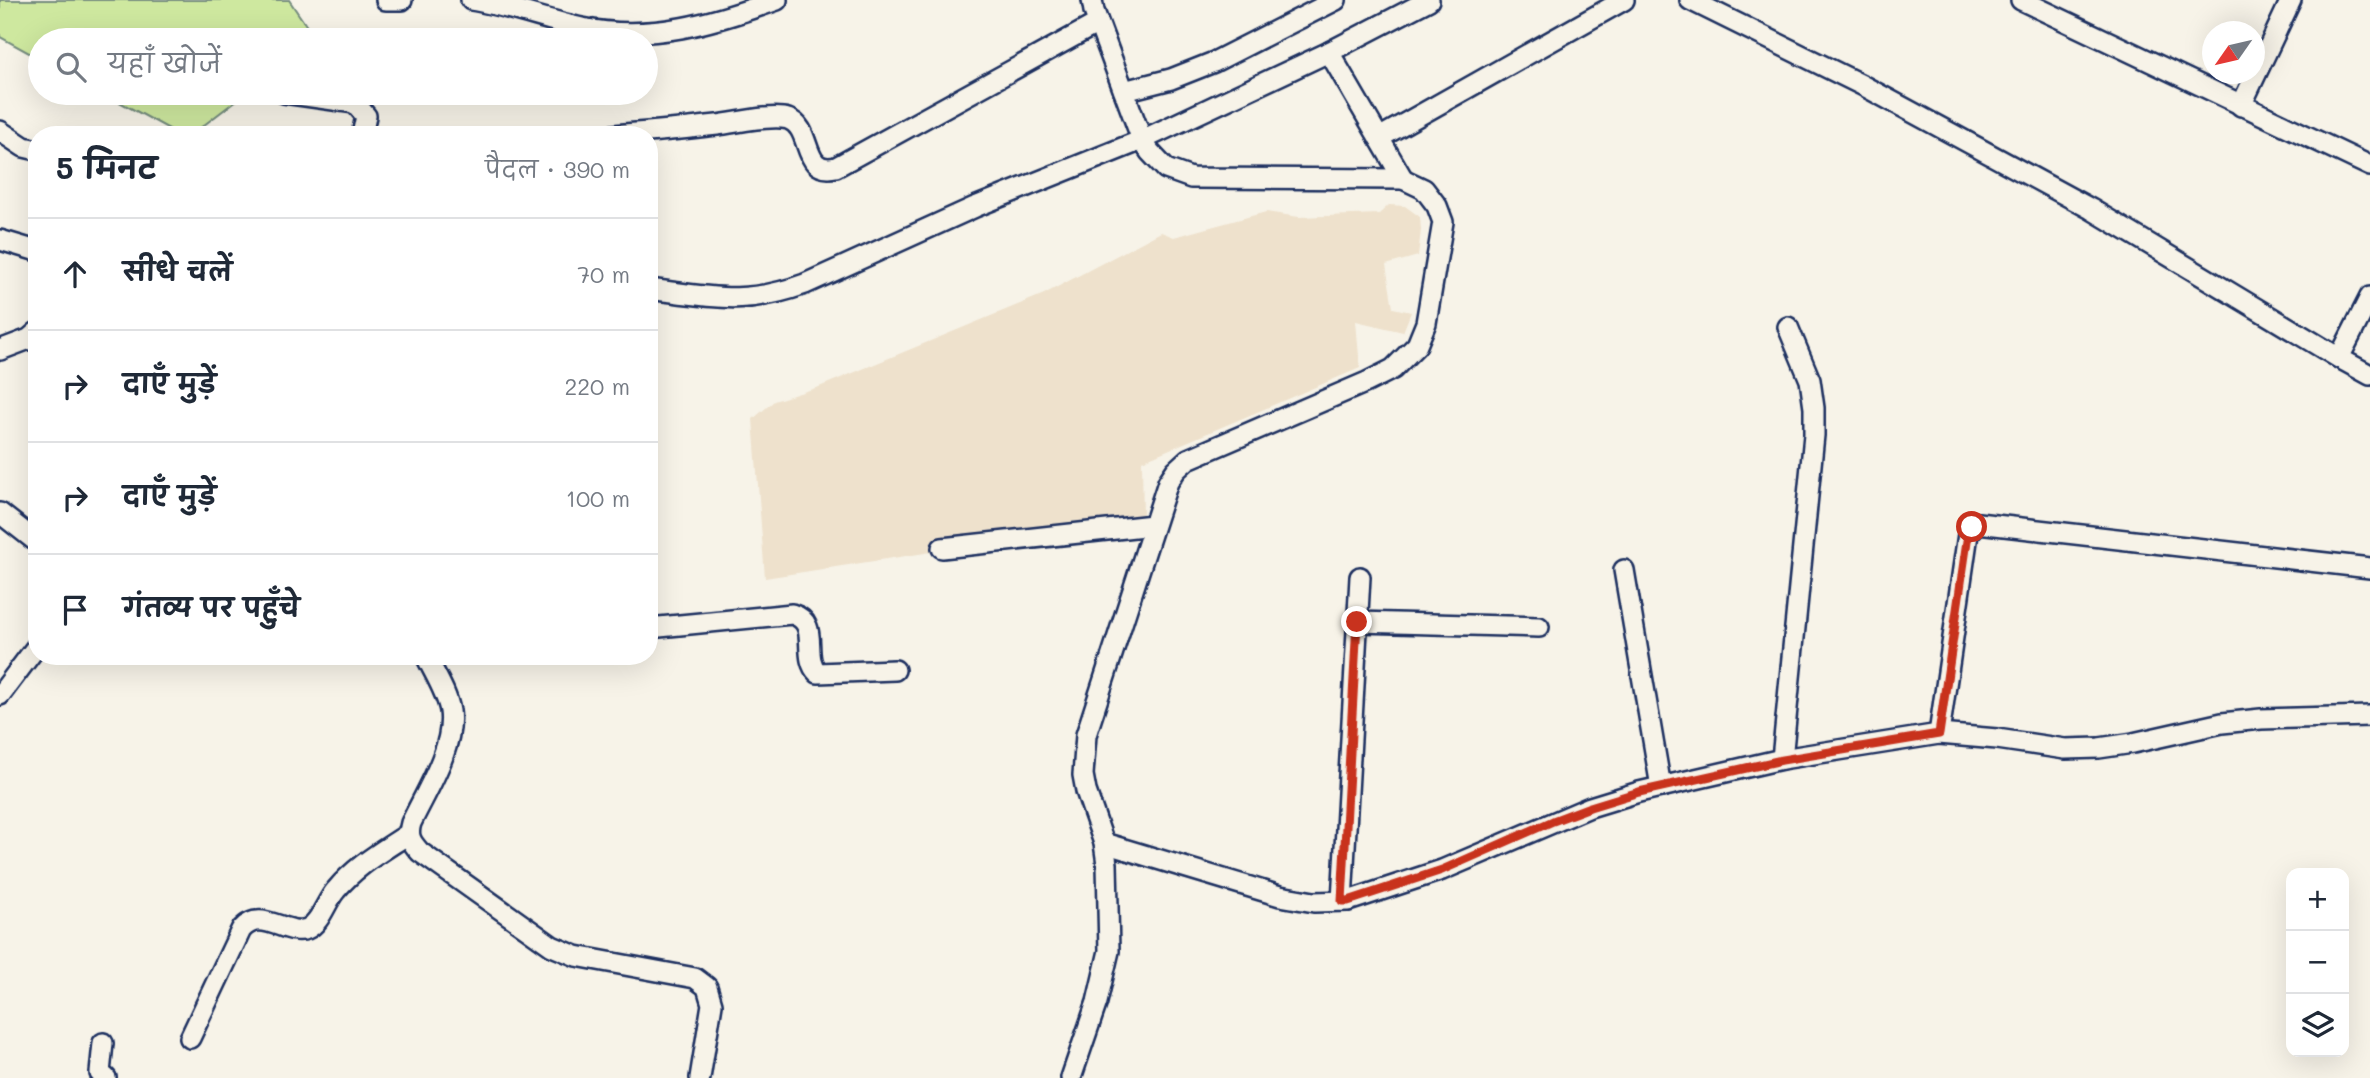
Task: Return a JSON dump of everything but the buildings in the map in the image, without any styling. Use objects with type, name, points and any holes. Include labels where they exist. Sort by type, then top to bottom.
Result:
[{"type":"street","points":[[386,0],[402,0]]},
{"type":"street","points":[[471,0],[582,28]]},
{"type":"street","points":[[658,32],[681,30],[728,18],[777,0]]},
{"type":"street","points":[[1071,1078],[1097,1002],[1109,951],[1104,843],[1083,775],[1086,735],[1168,482],[1176,470],[1188,460],[1393,369],[1417,345],[1426,323],[1443,222],[1437,206],[1424,188],[1403,179],[1191,178],[1166,169],[1150,152],[1139,134],[1092,0]]},
{"type":"street","points":[[1126,96],[1214,62],[1336,0]]},
{"type":"street","points":[[658,290],[726,299],[750,299],[778,294],[805,284],[1329,52],[1429,0]]},
{"type":"street","points":[[1379,138],[1624,0]]},
{"type":"street","points":[[1690,0],[1862,85],[2091,209],[2370,375]]},
{"type":"street","points":[[2021,0],[2370,166]]},
{"type":"street","points":[[2241,106],[2291,0]]},
{"type":"street","points":[[658,131],[779,118],[796,123],[810,155],[818,166],[825,169],[836,167],[1098,23]]},
{"type":"street","points":[[1329,52],[1403,179]]},
{"type":"street","points":[[357,105],[366,116],[364,126]]},
{"type":"street","points":[[0,131],[28,148]]},
{"type":"street","points":[[0,240],[28,248]]},
{"type":"street","points":[[2339,358],[2370,297]]},
{"type":"street","points":[[1782,760],[1814,435],[1810,380],[1788,327]]},
{"type":"street","points":[[0,350],[28,339]]},
{"type":"street","points":[[0,513],[28,535]]},
{"type":"street","points":[[1939,734],[1968,534],[1978,523],[2370,568]]},
{"type":"street","points":[[942,548],[1153,525]]},
{"type":"street","points":[[1624,570],[1661,787]]},
{"type":"street","points":[[1342,901],[1360,577]]},
{"type":"street","points":[[658,627],[792,614],[800,616],[809,626],[811,662],[818,673],[895,670]]},
{"type":"street","points":[[1357,622],[1539,627]]},
{"type":"street","points":[[0,695],[28,658]]},
{"type":"street","points":[[190,1038],[246,924],[260,920],[303,930],[310,928],[334,892],[358,867],[408,834],[448,743],[450,728],[450,709],[430,665]]},
{"type":"street","points":[[1104,843],[1280,896],[1314,902],[1342,901],[1372,894],[1442,870],[1590,807],[1661,787],[1782,760],[1939,734],[2065,749],[2099,748],[2248,720],[2370,716]]},
{"type":"street","points":[[408,834],[420,852],[552,946],[576,956],[687,975],[707,987],[712,1004],[699,1078]]},
{"type":"street","points":[[103,1043],[100,1073],[106,1078]]},
{"type":"shaded area","points":[[1389,205],[1405,206],[1420,217],[1418,256],[1386,265],[1393,308],[1411,312],[1403,332],[1356,321],[1360,368],[1142,461],[1143,519],[765,578],[753,419],[774,401],[819,387],[1044,294],[1161,232],[1174,237],[1266,212],[1299,217],[1379,214]]},
{"type":"green space","points":[[0,0],[289,0],[308,28],[28,28],[28,52],[0,37]]},
{"type":"green space","points":[[125,105],[230,105],[203,126],[164,126]]},
{"type":"route","points":[[1357,622],[1342,901],[1442,870],[1553,821],[1639,792],[1782,760],[1939,734],[1968,534],[1972,527]]}]
